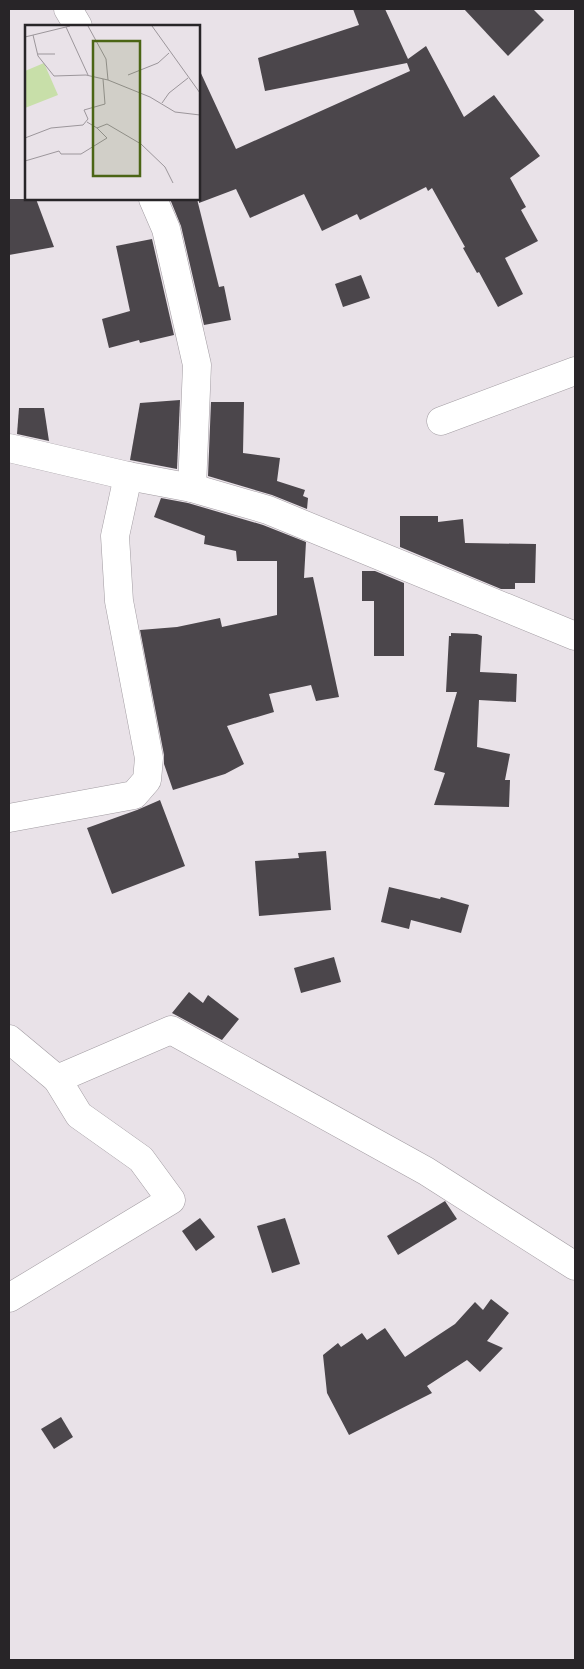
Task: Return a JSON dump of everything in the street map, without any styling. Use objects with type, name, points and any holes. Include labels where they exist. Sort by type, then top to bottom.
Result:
[{"type":"street","points":[[68,9],[77,25]]},
{"type":"street","points":[[153,200],[166,229],[197,364],[192,488]]},
{"type":"street","points":[[441,422],[575,371]]},
{"type":"street","points":[[9,448],[128,476],[192,488],[268,510],[575,636]]},
{"type":"street","points":[[9,818],[134,795],[147,780],[149,758],[119,601],[115,536],[128,476]]},
{"type":"street","points":[[57,1079],[171,1030],[426,1171],[575,1266]]},
{"type":"street","points":[[9,1039],[57,1079],[80,1115],[141,1159],[171,1200],[9,1298]]},
{"type":"building","points":[[353,9],[385,9],[408,59],[426,46],[464,117],[494,95],[540,156],[510,178],[526,207],[521,210],[538,241],[505,258],[523,294],[498,307],[479,272],[477,273],[463,248],[465,247],[432,188],[428,191],[426,187],[360,220],[357,214],[322,231],[304,194],[250,218],[236,189],[199,203],[200,71],[236,149],[410,71],[407,63],[265,91],[258,58],[359,25]]},
{"type":"building","points":[[464,9],[533,9],[544,20],[508,56]]},
{"type":"building","points":[[9,199],[36,200],[54,247],[9,255]]},
{"type":"building","points":[[170,200],[197,200],[219,287],[224,286],[231,320],[204,325],[181,226]]},
{"type":"building","points":[[152,239],[174,335],[140,343],[139,340],[109,348],[102,319],[130,311],[116,246]]},
{"type":"building","points":[[361,275],[370,298],[343,307],[335,284]]},
{"type":"building","points":[[180,400],[177,469],[130,460],[140,403]]},
{"type":"building","points":[[211,402],[244,402],[243,453],[280,458],[277,481],[305,490],[303,496],[308,498],[307,509],[272,495],[208,476]]},
{"type":"building","points":[[19,408],[44,408],[49,441],[17,434]]},
{"type":"building","points":[[161,498],[188,503],[263,525],[306,542],[304,578],[313,577],[339,697],[316,701],[311,685],[269,694],[274,712],[227,726],[244,764],[225,774],[173,790],[164,764],[164,755],[140,630],[177,627],[220,618],[222,627],[277,615],[277,561],[237,561],[236,551],[204,544],[205,536],[154,517]]},
{"type":"building","points":[[400,516],[438,516],[438,522],[463,519],[465,543],[536,544],[535,583],[515,583],[515,589],[501,589],[400,547]]},
{"type":"building","points":[[362,571],[375,571],[404,583],[404,656],[374,656],[374,601],[362,601]]},
{"type":"building","points":[[451,633],[477,634],[482,636],[480,672],[517,674],[516,702],[479,700],[477,747],[510,754],[505,780],[510,780],[509,807],[434,805],[445,773],[434,770],[457,692],[446,692],[449,636],[451,636]]},
{"type":"building","points":[[160,800],[185,866],[112,894],[87,828]]},
{"type":"building","points":[[326,851],[331,910],[259,916],[255,861],[299,858],[298,853]]},
{"type":"building","points":[[389,887],[440,899],[441,897],[469,905],[461,933],[411,920],[409,929],[381,922]]},
{"type":"building","points":[[334,957],[341,982],[301,993],[294,968]]},
{"type":"building","points":[[189,992],[203,1003],[208,995],[239,1019],[222,1040],[172,1013]]},
{"type":"building","points":[[445,1201],[457,1219],[398,1255],[387,1236]]},
{"type":"building","points":[[200,1218],[215,1237],[196,1251],[182,1231]]},
{"type":"building","points":[[285,1218],[300,1264],[272,1273],[257,1226]]},
{"type":"building","points":[[491,1299],[509,1313],[487,1341],[503,1348],[480,1372],[467,1360],[427,1386],[432,1393],[349,1435],[327,1393],[323,1355],[338,1343],[341,1347],[362,1333],[367,1340],[385,1328],[405,1357],[455,1324],[475,1302],[483,1310]]},
{"type":"building","points":[[61,1417],[73,1437],[54,1449],[41,1429]]}]
